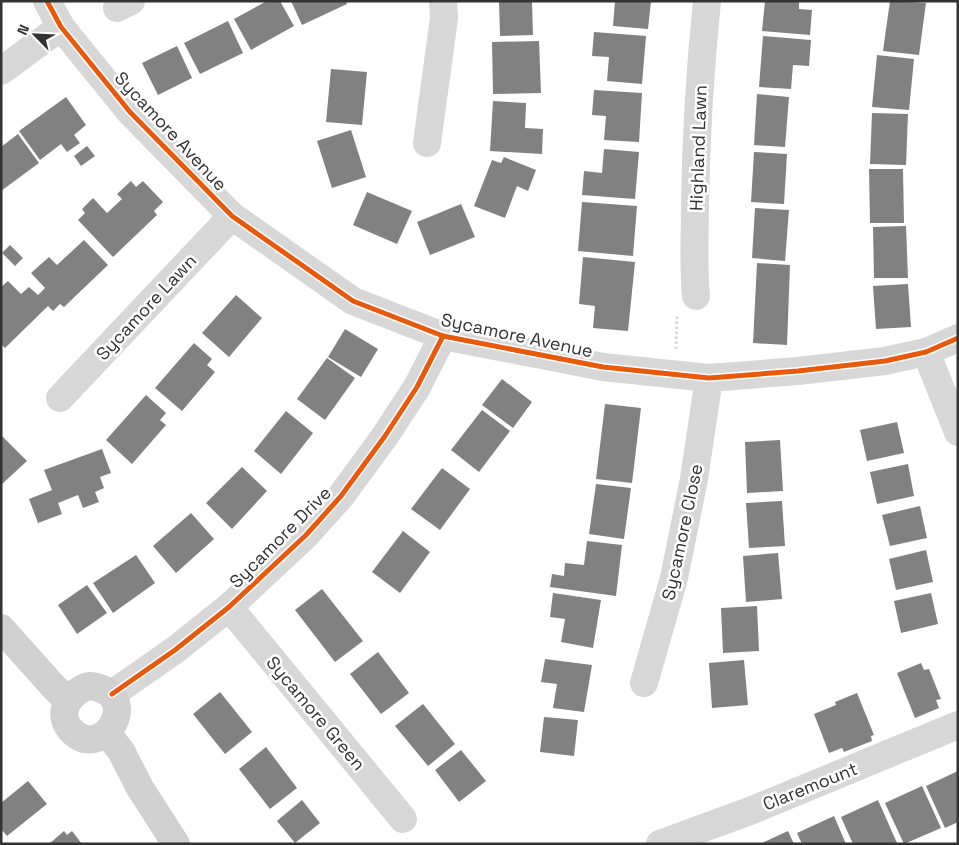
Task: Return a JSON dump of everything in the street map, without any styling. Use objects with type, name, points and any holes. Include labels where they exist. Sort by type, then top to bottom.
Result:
[{"type":"main road","points":[[1,628],[60,693],[70,697]]},
{"type":"main road","points":[[90,686],[112,694],[116,703],[117,717],[108,733],[90,739],[82,738],[75,734],[68,726],[65,718],[65,707],[70,697],[77,691],[90,686]]},
{"type":"main road","points":[[108,733],[121,751],[140,788],[176,844]]},
{"type":"street","name":"Sycamore Avenue","points":[[47,1],[61,27],[130,112],[232,216],[353,301],[443,336],[603,367],[709,378],[798,372],[885,361],[926,352],[958,338]]},
{"type":"street","points":[[427,143],[444,18],[443,1]]},
{"type":"street","name":"Highland Lawn","points":[[686,302],[694,275],[696,157],[707,1]]},
{"type":"street","points":[[1,72],[61,27]]},
{"type":"street","name":"Sycamore Lawn","points":[[60,398],[232,216]]},
{"type":"street","name":"Sycamore Drive","points":[[112,694],[175,650],[229,607],[306,535],[341,496],[385,436],[417,387],[443,336]]},
{"type":"street","points":[[926,352],[958,432]]},
{"type":"street","name":"Sycamore Close","points":[[644,683],[674,578],[694,479],[709,378]]},
{"type":"street","name":"Sycamore Green","points":[[229,607],[403,819]]},
{"type":"street","name":"Claremount","points":[[660,844],[750,810],[958,725]]},
{"type":"path","points":[[676,374],[686,302]]},
{"type":"building","points":[[267,1],[280,1],[294,26],[251,50],[234,19]]},
{"type":"building","points":[[291,1],[346,1],[347,4],[302,25]]},
{"type":"building","points":[[499,1],[532,1],[533,35],[500,36]]},
{"type":"building","points":[[615,1],[651,1],[648,29],[613,26]]},
{"type":"building","points":[[765,1],[799,1],[799,9],[812,10],[810,35],[762,31]]},
{"type":"building","points":[[890,1],[926,3],[919,55],[883,51]]},
{"type":"building","points":[[228,21],[243,53],[200,74],[184,43]]},
{"type":"building","points":[[594,32],[646,36],[642,84],[607,81],[609,57],[592,56]]},
{"type":"building","points":[[763,36],[811,40],[809,66],[793,65],[791,89],[759,87]]},
{"type":"building","points":[[539,41],[541,93],[493,94],[492,42]]},
{"type":"building","points":[[177,46],[192,78],[158,95],[142,63]]},
{"type":"building","points":[[877,55],[914,59],[909,110],[872,107]]},
{"type":"building","points":[[331,69],[367,72],[362,125],[326,122]]},
{"type":"building","points":[[594,90],[642,93],[639,142],[604,140],[606,116],[592,115]]},
{"type":"building","points":[[757,94],[789,97],[785,147],[754,145]]},
{"type":"building","points":[[66,97],[86,125],[74,135],[80,143],[67,152],[61,144],[40,160],[19,131]]},
{"type":"building","points":[[493,101],[526,103],[525,128],[543,129],[542,154],[490,151]]},
{"type":"building","points":[[872,113],[908,114],[906,165],[870,164]]},
{"type":"building","points":[[351,130],[366,177],[332,188],[317,141]]},
{"type":"building","points":[[18,134],[39,163],[1,191],[1,147]]},
{"type":"building","points":[[87,146],[95,156],[81,166],[74,156]]},
{"type":"building","points":[[604,149],[639,152],[635,199],[582,195],[584,171],[602,173]]},
{"type":"building","points":[[754,152],[787,154],[784,204],[751,202]]},
{"type":"building","points":[[504,157],[536,170],[528,191],[517,186],[505,218],[474,206],[492,160],[501,163]]},
{"type":"building","points":[[869,169],[903,169],[904,223],[870,223]]},
{"type":"building","points":[[131,181],[136,187],[143,181],[163,202],[154,211],[157,215],[113,257],[78,220],[85,213],[82,209],[93,198],[107,213],[122,199],[117,194]]},
{"type":"building","points":[[367,192],[412,211],[397,244],[353,225]]},
{"type":"building","points":[[582,202],[637,206],[633,256],[578,251]]},
{"type":"building","points":[[461,204],[475,237],[430,255],[417,222]]},
{"type":"building","points":[[755,208],[789,210],[785,261],[752,258]]},
{"type":"building","points":[[906,226],[908,278],[874,278],[873,227]]},
{"type":"building","points":[[84,240],[108,265],[64,307],[60,304],[53,311],[48,306],[5,348],[1,344],[1,287],[8,281],[21,294],[29,287],[38,295],[45,288],[31,273],[49,257],[57,265]]},
{"type":"building","points":[[10,245],[23,258],[15,266],[2,253]]},
{"type":"building","points":[[583,257],[635,262],[628,331],[593,328],[595,306],[579,304]]},
{"type":"building","points":[[757,263],[790,265],[787,345],[753,343]]},
{"type":"building","points":[[908,284],[911,327],[876,329],[873,286]]},
{"type":"building","points":[[236,295],[262,318],[229,357],[202,333]]},
{"type":"building","points":[[345,329],[378,349],[361,377],[328,357]]},
{"type":"building","points":[[194,343],[212,359],[207,365],[215,372],[182,411],[155,388]]},
{"type":"building","points":[[327,358],[355,378],[325,420],[297,399]]},
{"type":"building","points":[[502,379],[532,402],[513,428],[482,405]]},
{"type":"building","points":[[146,395],[166,413],[160,420],[166,425],[132,464],[106,440]]},
{"type":"building","points":[[605,404],[641,408],[632,483],[596,479]]},
{"type":"building","points":[[482,410],[510,431],[479,472],[451,450]]},
{"type":"building","points":[[286,411],[313,433],[281,474],[254,451]]},
{"type":"building","points":[[897,422],[904,453],[867,461],[860,430]]},
{"type":"building","points":[[1,435],[27,461],[1,485]]},
{"type":"building","points":[[780,440],[783,491],[747,493],[745,442]]},
{"type":"building","points":[[102,449],[111,473],[100,477],[104,488],[95,492],[99,502],[83,508],[78,495],[58,503],[62,514],[38,523],[29,499],[52,490],[44,470]]},
{"type":"building","points":[[908,464],[914,496],[877,504],[870,472]]},
{"type":"building","points":[[242,467],[267,491],[232,529],[206,503]]},
{"type":"building","points":[[442,468],[470,489],[440,530],[411,509]]},
{"type":"building","points":[[596,484],[631,488],[624,539],[589,534]]},
{"type":"building","points":[[782,501],[785,546],[749,548],[746,503]]},
{"type":"building","points":[[920,506],[927,538],[890,546],[882,515]]},
{"type":"building","points":[[191,513],[214,539],[176,573],[153,546]]},
{"type":"building","points":[[403,531],[430,552],[400,593],[372,572]]},
{"type":"building","points":[[587,541],[622,545],[616,596],[550,587],[552,574],[564,576],[565,563],[584,565]]},
{"type":"building","points":[[926,550],[933,582],[896,590],[889,559]]},
{"type":"building","points":[[778,553],[782,599],[746,602],[743,556]]},
{"type":"building","points":[[136,555],[155,583],[113,613],[93,583]]},
{"type":"building","points":[[87,585],[107,613],[77,634],[58,605]]},
{"type":"building","points":[[322,589],[363,641],[335,662],[295,610]]},
{"type":"building","points":[[553,593],[601,600],[593,648],[561,642],[565,619],[550,617]]},
{"type":"building","points":[[931,593],[938,624],[901,633],[894,601]]},
{"type":"building","points":[[757,606],[759,651],[723,653],[721,608]]},
{"type":"building","points":[[378,652],[409,693],[381,714],[350,674]]},
{"type":"building","points":[[545,659],[592,665],[584,712],[553,708],[557,684],[541,682]]},
{"type":"building","points":[[744,660],[748,705],[712,708],[709,663]]},
{"type":"building","points":[[921,663],[924,670],[929,669],[941,699],[936,700],[939,708],[915,718],[897,673]]},
{"type":"building","points":[[220,692],[252,732],[225,754],[193,714]]},
{"type":"building","points":[[857,693],[874,735],[871,736],[872,741],[844,752],[842,748],[829,753],[814,714],[836,705],[835,702]]},
{"type":"building","points":[[423,704],[455,744],[428,766],[395,726]]},
{"type":"building","points":[[544,717],[578,720],[574,756],[540,752]]},
{"type":"building","points":[[266,747],[297,788],[270,809],[239,769]]},
{"type":"building","points":[[461,750],[486,781],[459,802],[435,770]]},
{"type":"building","points":[[958,771],[958,822],[945,828],[926,786]]},
{"type":"building","points":[[28,781],[47,804],[7,836],[1,829],[1,803]]},
{"type":"building","points":[[922,786],[941,828],[904,844],[885,803]]},
{"type":"building","points":[[302,800],[320,823],[295,843],[277,821]]},
{"type":"building","points":[[878,800],[897,843],[853,844],[841,817]]},
{"type":"building","points":[[834,816],[846,844],[802,844],[797,833]]},
{"type":"building","points":[[64,831],[67,835],[72,831],[82,844],[49,844]]},
{"type":"building","points":[[788,831],[794,844],[760,844]]},
{"type":"cycle path","points":[[47,1],[61,27],[130,112],[232,216],[353,301],[443,336],[603,367],[709,378],[798,371],[885,361],[926,352],[958,338]]},
{"type":"cycle path","points":[[112,694],[175,650],[229,607],[306,535],[341,496],[385,436],[417,387],[443,336]]}]
